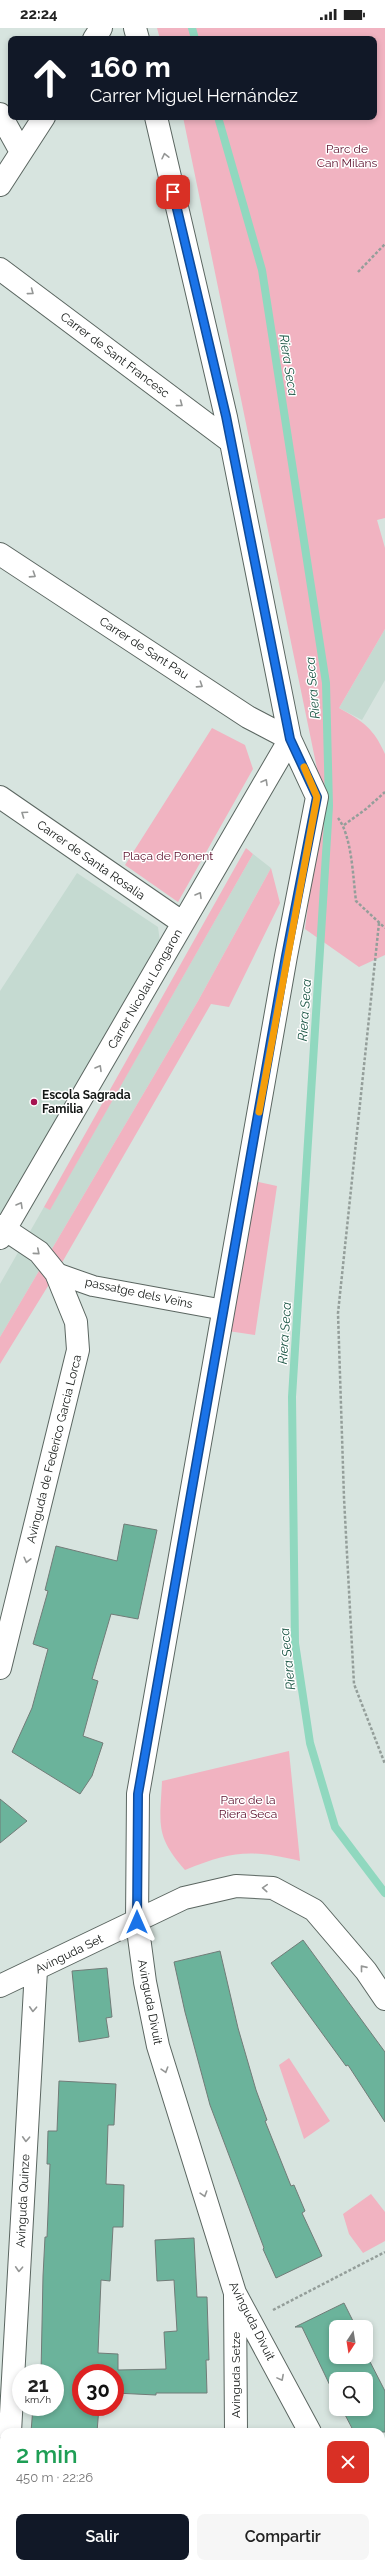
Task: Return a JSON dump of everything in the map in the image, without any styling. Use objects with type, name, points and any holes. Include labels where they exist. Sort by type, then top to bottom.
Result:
[{"type":"street","points":[[0,114],[21,152]]},
{"type":"street","points":[[0,185],[42,120]]},
{"type":"street","points":[[157,120],[231,442],[290,739],[304,766],[317,797]]},
{"type":"street","name":"Carrer de Sant Francesc","points":[[0,269],[231,442]]},
{"type":"street","name":"Carrer de Sant Pau","points":[[0,554],[248,717],[290,739]]},
{"type":"street","name":"Carrer Nicolau Longaron","points":[[2,1231],[290,739]]},
{"type":"street","name":"Carrer de Santa Rosalia","points":[[0,797],[183,924]]},
{"type":"street","name":"Avinguda Divuit","points":[[308,2428],[235,2293],[158,2046],[145,1982],[137,1922],[138,1794],[286,956],[317,797]]},
{"type":"street","name":"Avinguda de Federico Garcia Lorca","points":[[0,1668],[78,1350],[76,1322],[56,1273],[39,1252],[2,1231]]},
{"type":"street","name":"passatge dels Veïns","points":[[56,1273],[93,1286],[224,1310]]},
{"type":"street","name":"Avinguda Set","points":[[0,1986],[191,1896],[236,1886],[273,1888],[314,1910],[366,1971],[385,1999]]},
{"type":"street","name":"Avinguda Quinze","points":[[10,2428],[36,1970]]},
{"type":"street","name":"Avinguda Setze","points":[[235,2293],[236,2428]]},
{"type":"path","points":[[358,272],[385,244]]},
{"type":"path","points":[[344,825],[366,809],[385,792]]},
{"type":"path","points":[[317,797],[329,806],[344,825],[356,901],[385,928]]},
{"type":"path","points":[[379,923],[338,1313],[344,1498],[354,1684],[385,1764]]},
{"type":"path","points":[[251,2322],[385,2252]]},
{"type":"shaded area","points":[[385,629],[385,680],[362,720],[339,708]]},
{"type":"shaded area","points":[[253,854],[271,868],[198,1001],[0,1337],[0,1284],[44,1207],[50,1209]]},
{"type":"shaded area","name":"Escola Sagrada Familia","points":[[77,873],[158,927],[160,942],[5,1214],[0,1215],[0,991]]},
{"type":"green space","name":"Parc de Can Milans","points":[[157,28],[385,28],[385,518],[377,520],[385,548],[385,629],[339,708],[367,726],[377,738],[385,754],[385,955],[359,967],[305,929],[322,793],[184,120],[377,120],[377,36],[159,36]]},
{"type":"green space","name":"Plaça de Ponent","points":[[212,728],[245,745],[253,769],[178,902],[125,865]]},
{"type":"green space","points":[[246,848],[253,854],[50,1210],[44,1207]]},
{"type":"green space","points":[[271,868],[280,903],[229,1007],[211,1004],[56,1273],[0,1364],[0,1337],[198,1001]]},
{"type":"green space","points":[[254,1181],[277,1186],[255,1335],[228,1331]]},
{"type":"green space","name":"Parc de la Riera Seca","points":[[289,1751],[300,1861],[268,1855],[241,1854],[216,1859],[185,1870],[168,1848],[164,1838],[160,1820],[162,1781]]},
{"type":"green space","points":[[289,2058],[330,2121],[304,2139],[279,2065]]},
{"type":"green space","points":[[371,2194],[385,2212],[385,2241],[363,2253],[349,2234],[343,2214]]},
{"type":"building","points":[[124,1524],[157,1530],[138,1619],[111,1614],[92,1679],[98,1681],[83,1736],[103,1743],[92,1776],[80,1794],[12,1752],[32,1708],[48,1649],[33,1644],[48,1591],[45,1590],[56,1546],[117,1561]]},
{"type":"building","points":[[0,1799],[27,1821],[0,1843]]},
{"type":"building","points":[[303,1940],[385,2052],[385,2122],[348,2065],[346,2066],[271,1963]]},
{"type":"building","points":[[220,1951],[238,2028],[256,2090],[267,2120],[265,2121],[291,2186],[294,2185],[305,2211],[302,2213],[322,2256],[276,2278],[263,2249],[264,2248],[210,2105],[185,2012],[174,1962]]},
{"type":"building","points":[[107,1968],[112,2017],[106,2018],[109,2037],[79,2042],[72,1971]]},
{"type":"building","points":[[59,2081],[116,2084],[114,2125],[108,2125],[106,2184],[124,2185],[123,2227],[113,2227],[110,2281],[101,2280],[98,2353],[118,2354],[118,2364],[72,2364],[72,2416],[98,2416],[97,2428],[31,2428],[32,2416],[64,2416],[64,2364],[41,2364],[43,2276],[45,2237],[47,2237],[50,2164],[47,2164],[48,2131],[57,2131]]},
{"type":"building","points":[[194,2238],[197,2297],[207,2297],[209,2360],[206,2360],[207,2393],[156,2393],[156,2395],[124,2393],[124,2370],[166,2369],[164,2332],[177,2331],[174,2280],[157,2281],[155,2240]]},
{"type":"building","points":[[344,2303],[352,2320],[329,2320],[329,2364],[371,2364],[385,2391],[385,2428],[352,2428],[346,2416],[373,2416],[373,2372],[329,2372],[329,2383],[302,2327],[295,2327]]},
{"type":"waterway","name":"Riera Seca","points":[[192,28],[194,36]]},
{"type":"waterway","name":"Riera Seca","points":[[219,120],[262,270],[326,683],[329,806],[292,1397],[295,1643],[310,1743],[335,1827],[385,1893]]},
{"type":"slow traffic","points":[[259,1112],[286,956],[317,797],[304,767]]},
{"type":"place","name":"Escola Sagrada Familia","points":[[34,1102]]},
{"type":"route","points":[[137,1922],[138,1794],[286,956],[317,797],[304,766],[290,739],[226,416],[173,192]]}]
